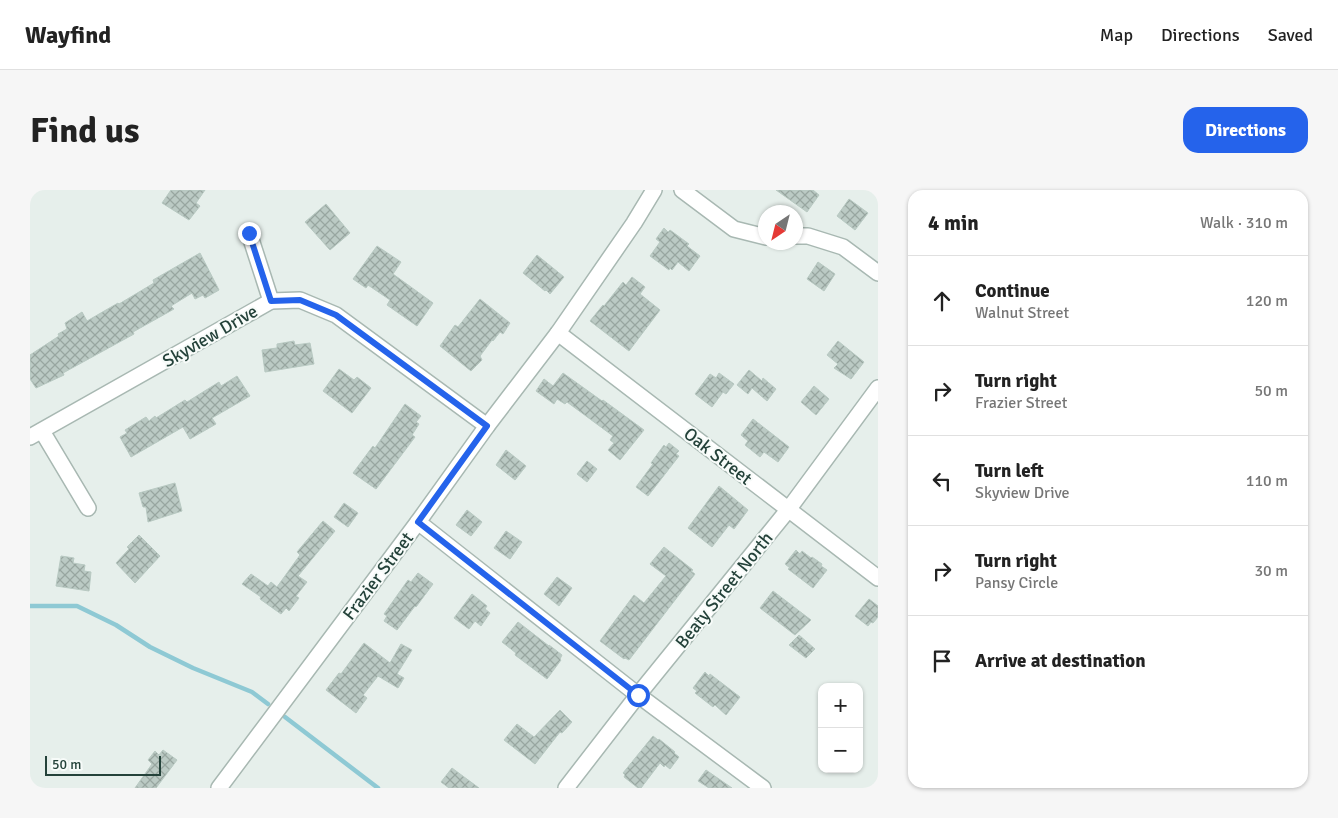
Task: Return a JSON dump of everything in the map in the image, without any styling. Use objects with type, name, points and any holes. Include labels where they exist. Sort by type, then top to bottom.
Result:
[{"type":"street","name":"Frazier Street","points":[[219,788],[418,522],[487,426],[558,334],[654,190]]},
{"type":"street","points":[[682,190],[734,228],[758,235]]},
{"type":"street","points":[[249,233],[271,301]]},
{"type":"street","points":[[803,236],[843,247],[878,273]]},
{"type":"street","name":"Skyview Drive","points":[[36,434],[271,301],[300,300],[336,315],[487,426]]},
{"type":"street","name":"Oak Street","points":[[558,334],[878,578]]},
{"type":"street","name":"Beaty Street North","points":[[566,788],[638,695],[788,510],[878,388]]},
{"type":"street","points":[[36,434],[88,508]]},
{"type":"street","points":[[418,522],[638,695],[763,788]]},
{"type":"building","points":[[171,190],[205,190],[196,203],[200,206],[189,220],[162,203]]},
{"type":"building","points":[[776,190],[813,190],[819,195],[807,212],[803,209],[803,205],[797,205]]},
{"type":"building","points":[[849,199],[868,213],[855,230],[837,216]]},
{"type":"building","points":[[326,204],[350,233],[330,250],[305,222]]},
{"type":"building","points":[[664,228],[668,232],[670,230],[689,244],[687,246],[700,256],[689,271],[678,262],[672,270],[670,268],[669,270],[650,256],[660,242],[656,239]]},
{"type":"building","points":[[377,246],[401,262],[393,274],[433,303],[417,326],[387,305],[390,300],[368,285],[366,288],[353,279]]},
{"type":"building","points":[[200,253],[219,290],[205,298],[203,295],[195,299],[192,293],[171,306],[174,309],[133,332],[134,334],[63,373],[64,375],[36,388],[30,379],[30,355],[67,329],[65,323],[82,312],[87,321],[154,283],[153,280]]},
{"type":"building","points":[[537,255],[564,277],[550,294],[523,273]]},
{"type":"building","points":[[818,262],[835,274],[824,291],[807,279]]},
{"type":"building","points":[[632,277],[645,287],[640,294],[660,310],[629,351],[590,321],[623,282],[626,285]]},
{"type":"building","points":[[480,299],[510,323],[503,334],[500,332],[492,340],[480,356],[482,360],[471,371],[440,346],[455,325],[458,327]]},
{"type":"building","points":[[294,341],[295,345],[310,343],[314,364],[265,372],[262,350],[277,348],[277,344]]},
{"type":"building","points":[[838,341],[864,362],[851,379],[834,368],[838,364],[827,355]]},
{"type":"building","points":[[339,369],[354,380],[357,377],[371,388],[352,413],[323,391]]},
{"type":"building","points":[[749,370],[762,381],[763,378],[776,389],[767,401],[752,388],[748,394],[737,385]]},
{"type":"building","points":[[563,373],[644,430],[620,460],[608,450],[614,443],[610,440],[613,436],[567,402],[565,404],[557,399],[554,404],[536,391],[544,379],[553,386]]},
{"type":"building","points":[[719,373],[734,384],[726,394],[723,392],[712,407],[695,394],[710,374],[716,378]]},
{"type":"building","points":[[237,376],[250,396],[212,418],[216,424],[190,439],[183,427],[131,457],[120,437],[127,433],[125,430],[146,417],[149,421],[155,416],[156,418],[219,382],[221,386]]},
{"type":"building","points":[[814,386],[829,399],[816,415],[801,402]]},
{"type":"building","points":[[405,404],[421,416],[416,422],[419,424],[412,435],[415,437],[376,489],[353,473],[373,446],[375,448]]},
{"type":"building","points":[[753,419],[789,447],[778,462],[764,452],[760,457],[745,445],[748,441],[741,435]]},
{"type":"building","points":[[669,443],[679,451],[676,454],[679,456],[648,496],[636,487],[664,445],[666,447]]},
{"type":"building","points":[[506,450],[526,466],[515,480],[496,465]]},
{"type":"building","points":[[587,461],[597,469],[587,482],[577,474]]},
{"type":"building","points":[[175,483],[182,511],[148,522],[146,507],[143,507],[139,493]]},
{"type":"building","points":[[719,486],[748,510],[734,529],[729,525],[712,547],[688,528]]},
{"type":"building","points":[[344,503],[358,513],[348,527],[334,517]]},
{"type":"building","points":[[467,510],[482,522],[471,536],[456,525]]},
{"type":"building","points":[[323,521],[335,531],[298,576],[307,582],[296,596],[299,598],[289,611],[286,608],[281,614],[242,584],[251,574],[268,586],[271,582],[277,587],[300,555],[297,552]]},
{"type":"building","points":[[506,531],[522,542],[510,559],[494,548]]},
{"type":"building","points":[[139,535],[160,556],[135,583],[116,563],[129,549],[127,547]]},
{"type":"building","points":[[664,547],[693,570],[691,571],[695,574],[629,660],[624,659],[600,641],[634,595],[644,603],[666,576],[650,564]]},
{"type":"building","points":[[796,550],[800,554],[802,551],[812,557],[827,570],[813,588],[788,569],[790,568],[785,564]]},
{"type":"building","points":[[61,556],[74,558],[73,563],[85,565],[84,571],[91,572],[89,591],[56,586]]},
{"type":"building","points":[[418,573],[433,584],[397,630],[384,621],[387,616],[384,614],[408,580],[411,582]]},
{"type":"building","points":[[557,577],[572,588],[559,606],[544,594]]},
{"type":"building","points":[[773,591],[811,620],[795,635],[760,608]]},
{"type":"building","points":[[472,594],[487,606],[485,609],[490,613],[481,626],[475,621],[469,629],[454,618]]},
{"type":"building","points":[[869,599],[878,606],[878,617],[868,626],[855,616]]},
{"type":"building","points":[[518,622],[562,655],[561,660],[547,679],[515,655],[516,653],[502,642]]},
{"type":"building","points":[[799,635],[815,649],[806,658],[789,645]]},
{"type":"building","points":[[364,643],[390,663],[401,644],[412,650],[397,674],[404,678],[398,688],[378,676],[363,695],[367,698],[356,713],[326,690],[339,673],[341,674]]},
{"type":"building","points":[[705,672],[740,697],[726,715],[715,705],[713,707],[695,693],[697,691],[693,688]]},
{"type":"building","points":[[560,710],[572,722],[562,733],[560,732],[535,764],[504,740],[517,724],[534,737]]},
{"type":"building","points":[[653,736],[679,757],[670,769],[660,763],[641,788],[638,788],[624,777],[623,773]]},
{"type":"building","points":[[163,750],[177,760],[156,788],[135,788],[152,764],[148,760],[155,751],[159,755]]},
{"type":"building","points":[[452,768],[479,788],[449,788],[441,782]]},
{"type":"building","points":[[706,770],[732,788],[709,788],[698,781]]},
{"type":"waterway","points":[[30,606],[77,606],[116,625],[150,647],[193,668],[252,692],[268,704]]},
{"type":"waterway","points":[[285,717],[378,788]]},
{"type":"route","points":[[249,233],[271,301],[300,300],[336,315],[487,426],[418,522],[638,695]]}]
